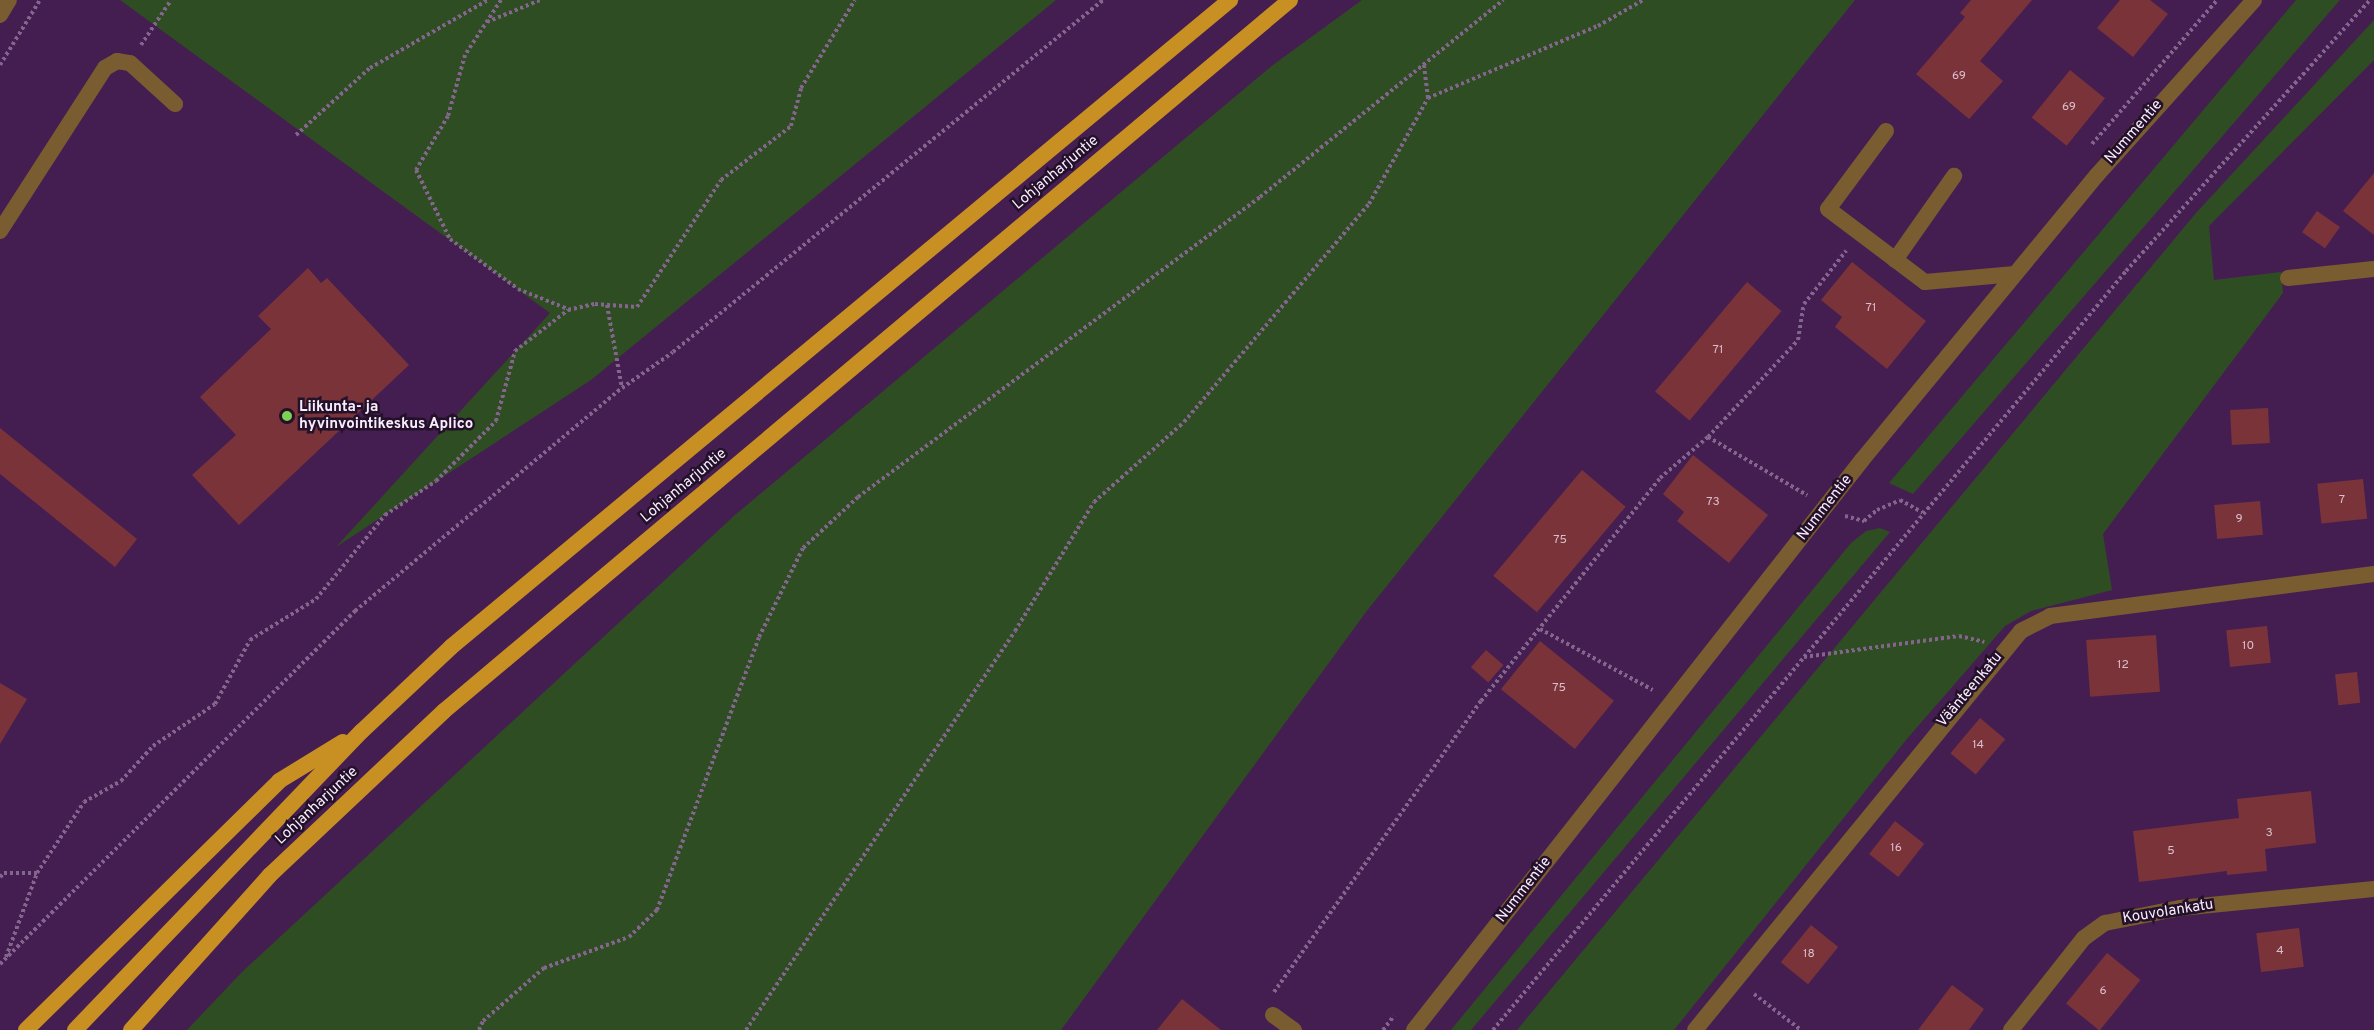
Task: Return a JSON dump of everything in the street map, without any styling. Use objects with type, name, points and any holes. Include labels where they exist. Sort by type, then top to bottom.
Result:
[{"type":"highway","name":"Lohjanharjuntie","points":[[75,1030],[362,731],[451,646],[1230,0]]},
{"type":"highway","name":"Lohjanharjuntie","points":[[131,1030],[270,875],[444,711],[1290,0]]},
{"type":"highway","points":[[26,1030],[279,781],[362,731]]},
{"type":"street","points":[[0,15],[9,0]]},
{"type":"street","name":"Nummentie","points":[[1414,1030],[1829,503],[2097,175],[2254,0]]},
{"type":"street","points":[[0,231],[105,68],[117,61],[130,63],[175,104]]},
{"type":"street","points":[[1886,131],[1828,209],[1925,282],[2016,274]]},
{"type":"street","points":[[1895,260],[1954,176]]},
{"type":"street","points":[[2288,278],[2374,269]]},
{"type":"street","name":"Väänteenkatu","points":[[1695,1030],[2002,650],[2021,631],[2050,616],[2374,574]]},
{"type":"street","name":"Kouvolankatu","points":[[2011,1030],[2084,938],[2104,923],[2180,908],[2374,888]]},
{"type":"street","points":[[1273,1015],[1294,1030]]},
{"type":"path","points":[[0,65],[40,0]]},
{"type":"path","points":[[130,63],[171,0]]},
{"type":"path","points":[[296,135],[370,68],[488,0]]},
{"type":"path","points":[[501,0],[465,55],[448,116],[416,170],[450,239],[518,289],[568,310],[609,305],[638,306],[721,180],[791,126],[801,88],[855,0]]},
{"type":"path","points":[[486,22],[540,0]]},
{"type":"path","points":[[0,964],[355,611],[622,388],[673,352],[1103,0]]},
{"type":"path","points":[[479,1030],[483,1021],[544,968],[629,938],[657,910],[759,636],[803,548],[858,497],[1260,197],[1503,0]]},
{"type":"path","points":[[1428,98],[1598,26],[1643,0]]},
{"type":"path","points":[[1493,1030],[2126,271],[2370,0]]},
{"type":"path","points":[[746,1030],[1015,631],[1094,502],[1184,422],[1369,204],[1428,98],[1424,64]]},
{"type":"path","points":[[1273,1015],[1268,1001],[1481,701],[1660,478],[1708,437],[1798,340],[1804,304],[1859,234]]},
{"type":"path","points":[[609,305],[622,388]]},
{"type":"path","points":[[6,958],[37,873],[84,802],[121,781],[153,746],[215,704],[250,640],[316,599],[385,515],[436,481],[496,421],[515,351],[568,310]]},
{"type":"path","points":[[1708,437],[1807,495]]},
{"type":"path","points":[[1829,503],[1850,520],[1864,521],[1877,510],[1900,500],[1923,513]]},
{"type":"path","points":[[1540,629],[1653,690]]},
{"type":"path","points":[[1803,657],[1959,636],[2002,650]]},
{"type":"path","points":[[0,877],[4,873],[37,873]]},
{"type":"path","points":[[1734,979],[1801,1030]]},
{"type":"green space","points":[[120,0],[1056,0],[591,380],[336,547],[550,313]]},
{"type":"green space","points":[[1362,0],[1855,0],[1366,612],[1061,1030],[187,1030],[242,972],[735,515],[1273,65]]},
{"type":"green space","points":[[2296,0],[2340,0],[1913,494],[1889,483]]},
{"type":"green space","points":[[2374,20],[2374,60],[2209,226],[2214,280],[2281,272],[2283,293],[2103,534],[2112,590],[2031,611],[2005,626],[1906,740],[1674,1030],[1517,1030],[2196,213]]},
{"type":"green space","points":[[1880,528],[1890,532],[1471,1030],[1451,1030],[1851,543],[1866,531]]},
{"type":"building","points":[[1971,0],[2032,0],[1980,61],[2003,81],[1969,119],[1916,74],[1965,17],[1960,13]]},
{"type":"building","points":[[2120,0],[2150,0],[2168,14],[2133,57],[2097,28]]},
{"type":"building","points":[[2070,70],[2105,98],[2067,146],[2032,117]]},
{"type":"building","points":[[2374,173],[2374,235],[2343,211]]},
{"type":"building","points":[[2317,211],[2340,227],[2325,248],[2302,232]]},
{"type":"building","points":[[1852,262],[1926,321],[1887,369],[1835,327],[1842,317],[1821,300]]},
{"type":"building","name":"Liikunta- ja hyvinvointikeskus Aplico","points":[[308,268],[321,283],[327,278],[409,365],[239,525],[192,475],[236,435],[200,397],[271,329],[258,316]]},
{"type":"building","points":[[1747,282],[1781,311],[1690,420],[1655,392]]},
{"type":"building","points":[[2268,408],[2270,443],[2232,445],[2230,410]]},
{"type":"building","points":[[0,428],[137,539],[115,567],[0,474]]},
{"type":"building","points":[[1693,455],[1768,515],[1729,563],[1677,521],[1684,512],[1663,494]]},
{"type":"building","points":[[1582,470],[1626,507],[1537,612],[1493,576]]},
{"type":"building","points":[[2363,479],[2367,519],[2321,524],[2317,484]]},
{"type":"building","points":[[2260,501],[2263,535],[2217,539],[2214,505]]},
{"type":"building","points":[[2267,626],[2271,663],[2230,667],[2226,630]]},
{"type":"building","points":[[2156,635],[2160,692],[2090,697],[2086,640]]},
{"type":"building","points":[[1540,641],[1614,701],[1575,749],[1501,689]]},
{"type":"building","points":[[1486,650],[1503,665],[1488,682],[1471,667]]},
{"type":"building","points":[[2357,672],[2360,703],[2338,705],[2335,674]]},
{"type":"building","points":[[0,683],[27,699],[0,744]]},
{"type":"building","points":[[1980,718],[2005,739],[1976,774],[1950,753]]},
{"type":"building","points":[[2311,791],[2316,843],[2265,849],[2267,871],[2227,875],[2227,871],[2139,882],[2133,831],[2239,818],[2237,799]]},
{"type":"building","points":[[1895,821],[1924,844],[1898,877],[1869,854]]},
{"type":"building","points":[[1811,925],[1838,947],[1808,984],[1781,962]]},
{"type":"building","points":[[2299,928],[2304,967],[2261,972],[2256,933]]},
{"type":"building","points":[[2107,953],[2140,980],[2100,1030],[2066,1004]]},
{"type":"building","points":[[1952,985],[1984,1009],[1969,1030],[1918,1030]]},
{"type":"building","points":[[1182,999],[1221,1030],[1157,1030]]},
{"type":"place","name":"Liikunta- ja hyvinvointikeskus Aplico","points":[[287,416]]}]
